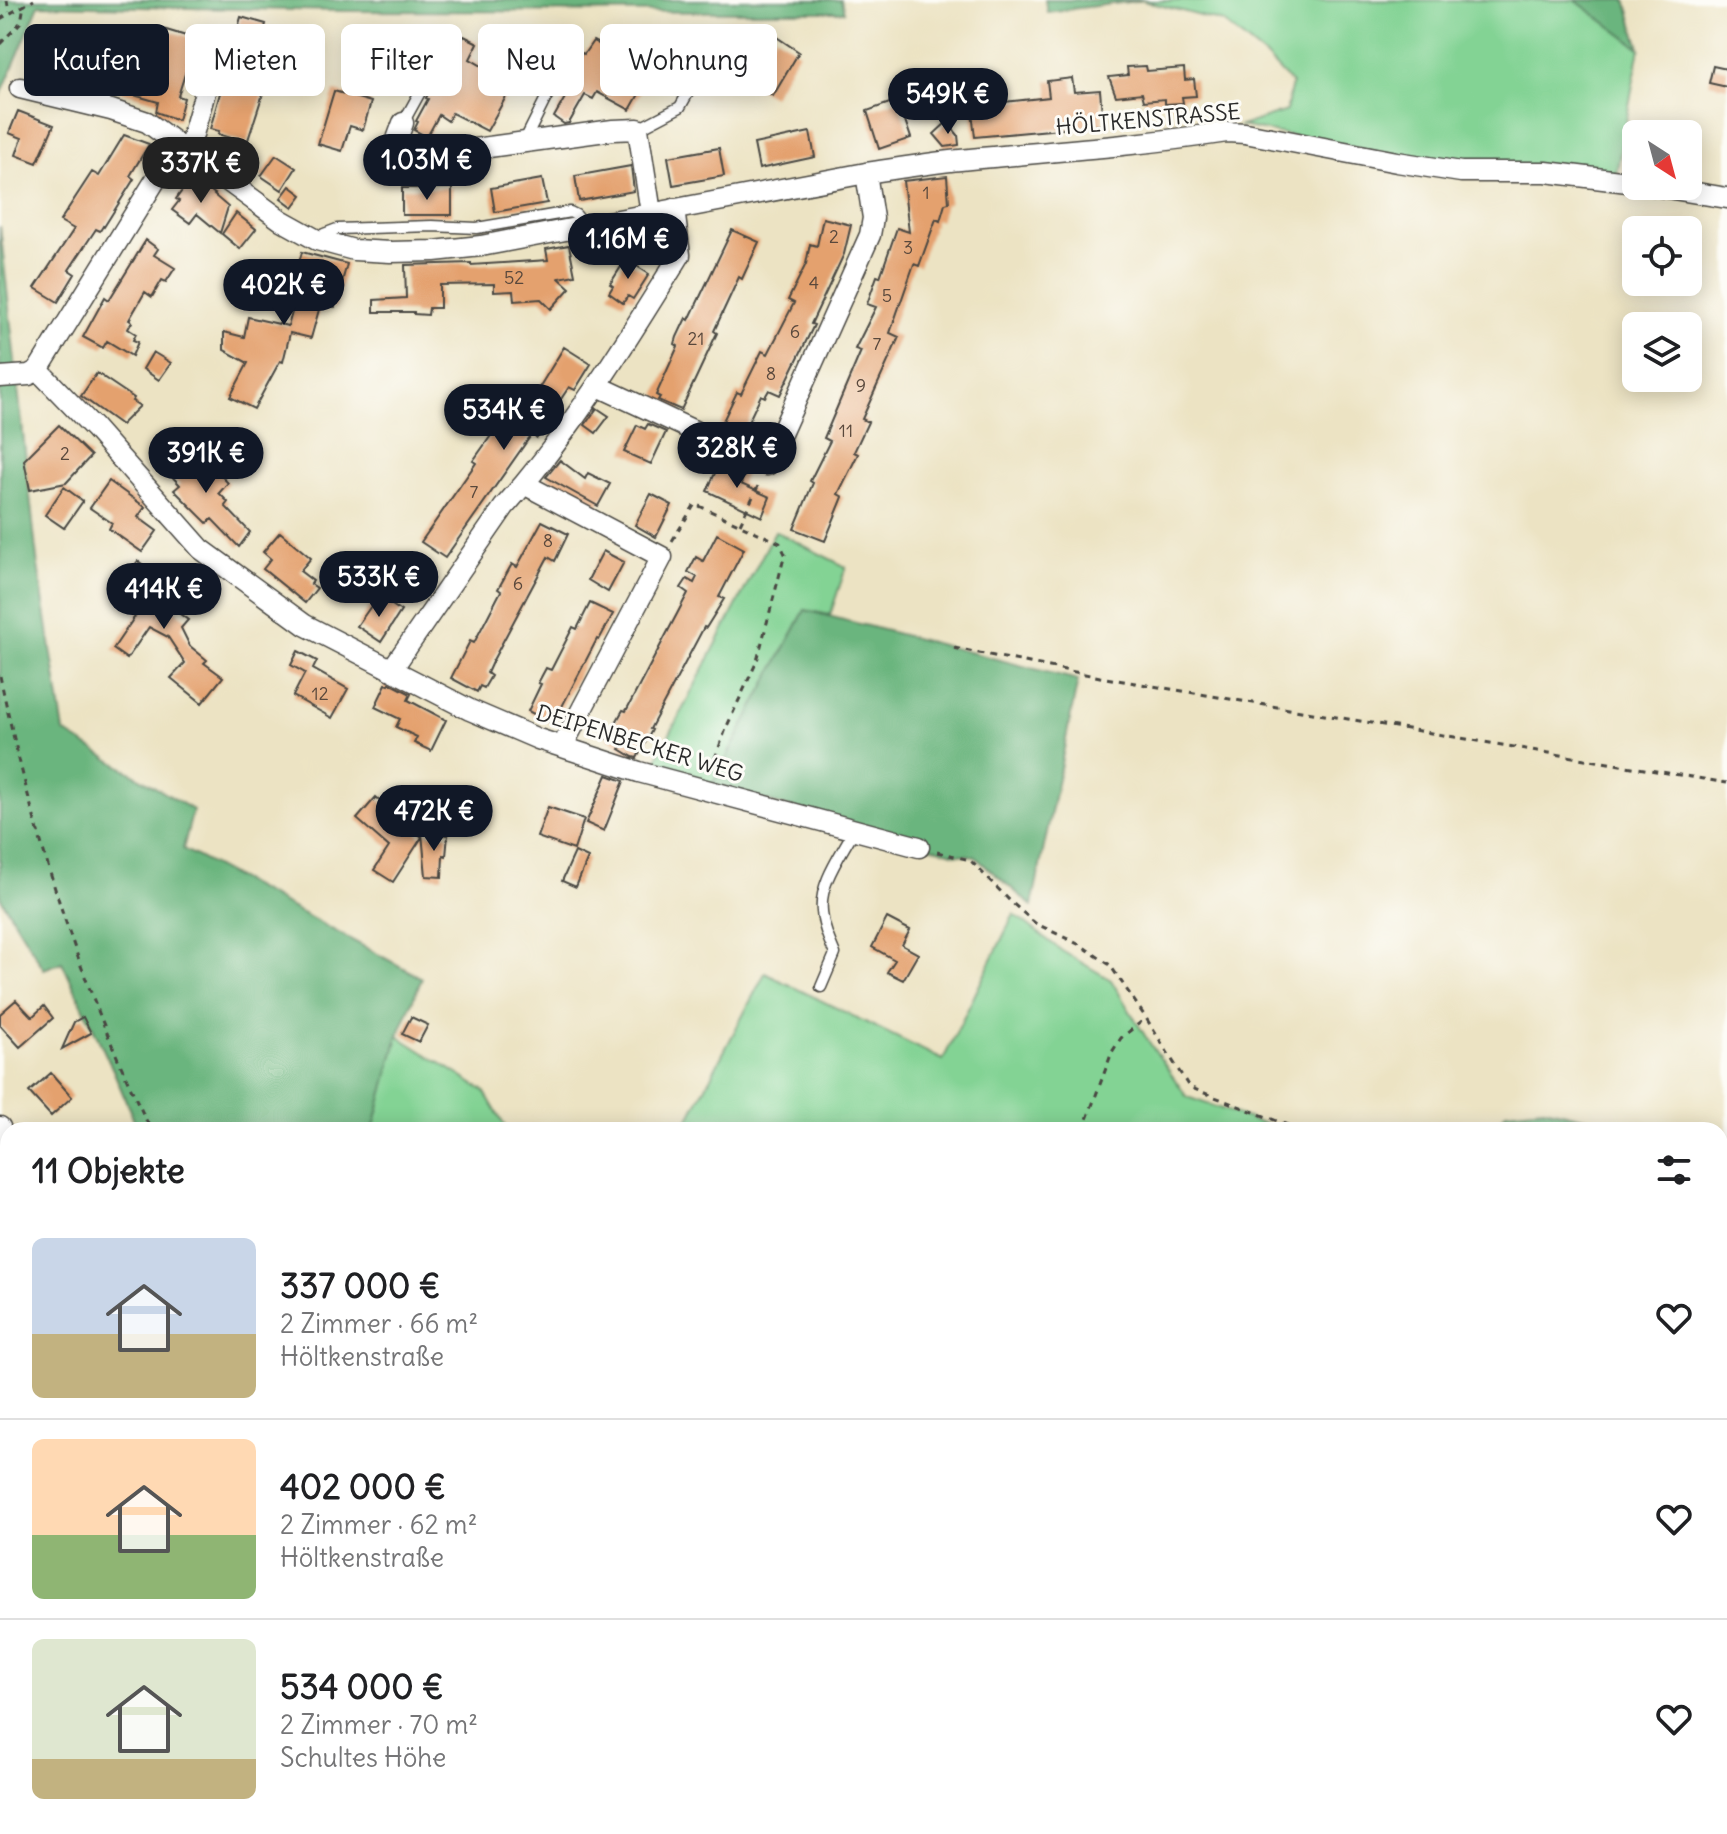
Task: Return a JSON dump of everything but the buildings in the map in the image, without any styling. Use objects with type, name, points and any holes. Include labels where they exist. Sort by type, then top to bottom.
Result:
[{"type":"street","name":"HÖLTKENSTRASSE","points":[[20,88],[136,117],[155,127],[296,230],[317,240],[354,250],[434,251],[492,244],[866,173],[967,159],[1115,147],[1236,132],[1461,172],[1546,172],[1622,181]]},
{"type":"street","points":[[9,377],[29,375],[38,370],[158,176],[188,152],[204,96]]},
{"type":"street","points":[[403,123],[396,147],[401,155],[407,157],[638,129],[651,213]]},
{"type":"street","points":[[598,386],[767,465],[870,235],[873,218],[866,173]]},
{"type":"street","points":[[1702,194],[1727,198]]},
{"type":"street","points":[[392,669],[504,507],[550,452],[598,386],[680,255],[674,209]]},
{"type":"street","name":"DEIPENBECKER WEG","points":[[38,370],[94,428],[187,535],[207,554],[305,625],[470,710],[526,734],[639,772],[919,847]]},
{"type":"street","points":[[524,484],[662,557],[562,747]]},
{"type":"lane","points":[[403,123],[418,96]]},
{"type":"lane","points":[[524,142],[547,96]]},
{"type":"lane","points":[[638,129],[680,107],[686,96]]},
{"type":"lane","points":[[821,987],[835,954],[825,930],[822,897],[825,885],[854,830]]},
{"type":"path","points":[[7,0],[9,13]]},
{"type":"path","points":[[0,19],[34,0]]},
{"type":"path","points":[[0,44],[21,22],[24,5]]},
{"type":"path","points":[[740,524],[767,465]]},
{"type":"path","points":[[662,557],[695,504],[780,543],[785,554],[757,661],[727,726],[703,790]]},
{"type":"path","points":[[954,648],[1100,677],[1727,783]]},
{"type":"path","points":[[0,676],[38,834],[60,906],[97,1009],[147,1122]]},
{"type":"path","points":[[919,847],[970,860],[1035,923],[1082,946],[1110,965],[1189,1087],[1280,1122]]},
{"type":"path","points":[[1086,1122],[1112,1052],[1121,1038],[1146,1018]]},
{"type":"green space","points":[[0,0],[841,0],[844,12],[343,11],[39,5],[31,24],[24,24],[24,40],[0,97]]},
{"type":"green space","points":[[1045,0],[1145,0],[1047,12]]},
{"type":"green space","points":[[1575,0],[1640,48],[1626,120],[1622,120],[1622,142],[1616,174],[1460,168],[1241,126],[1286,111],[1292,84],[1266,57],[1223,22],[1144,1]]},
{"type":"green space","points":[[1575,0],[1626,0],[1640,48]]},
{"type":"green space","points":[[0,226],[37,559],[64,732],[193,810],[183,849],[422,978],[398,1036],[375,1122],[135,1122],[62,962],[44,969],[0,897]]},
{"type":"green space","points":[[775,531],[846,567],[830,615],[805,610],[711,787],[651,770]]},
{"type":"green space","points":[[805,610],[1078,680],[1032,906],[974,856],[956,854],[711,787]]},
{"type":"green space","points":[[1014,914],[1062,951],[1111,980],[1187,1097],[1259,1122],[687,1122],[765,973],[943,1060]]},
{"type":"green space","points":[[398,1036],[484,1091],[502,1122],[375,1122]]},
{"type":"green space","points":[[1544,1108],[1605,1122],[1499,1122],[1506,1112]]}]
